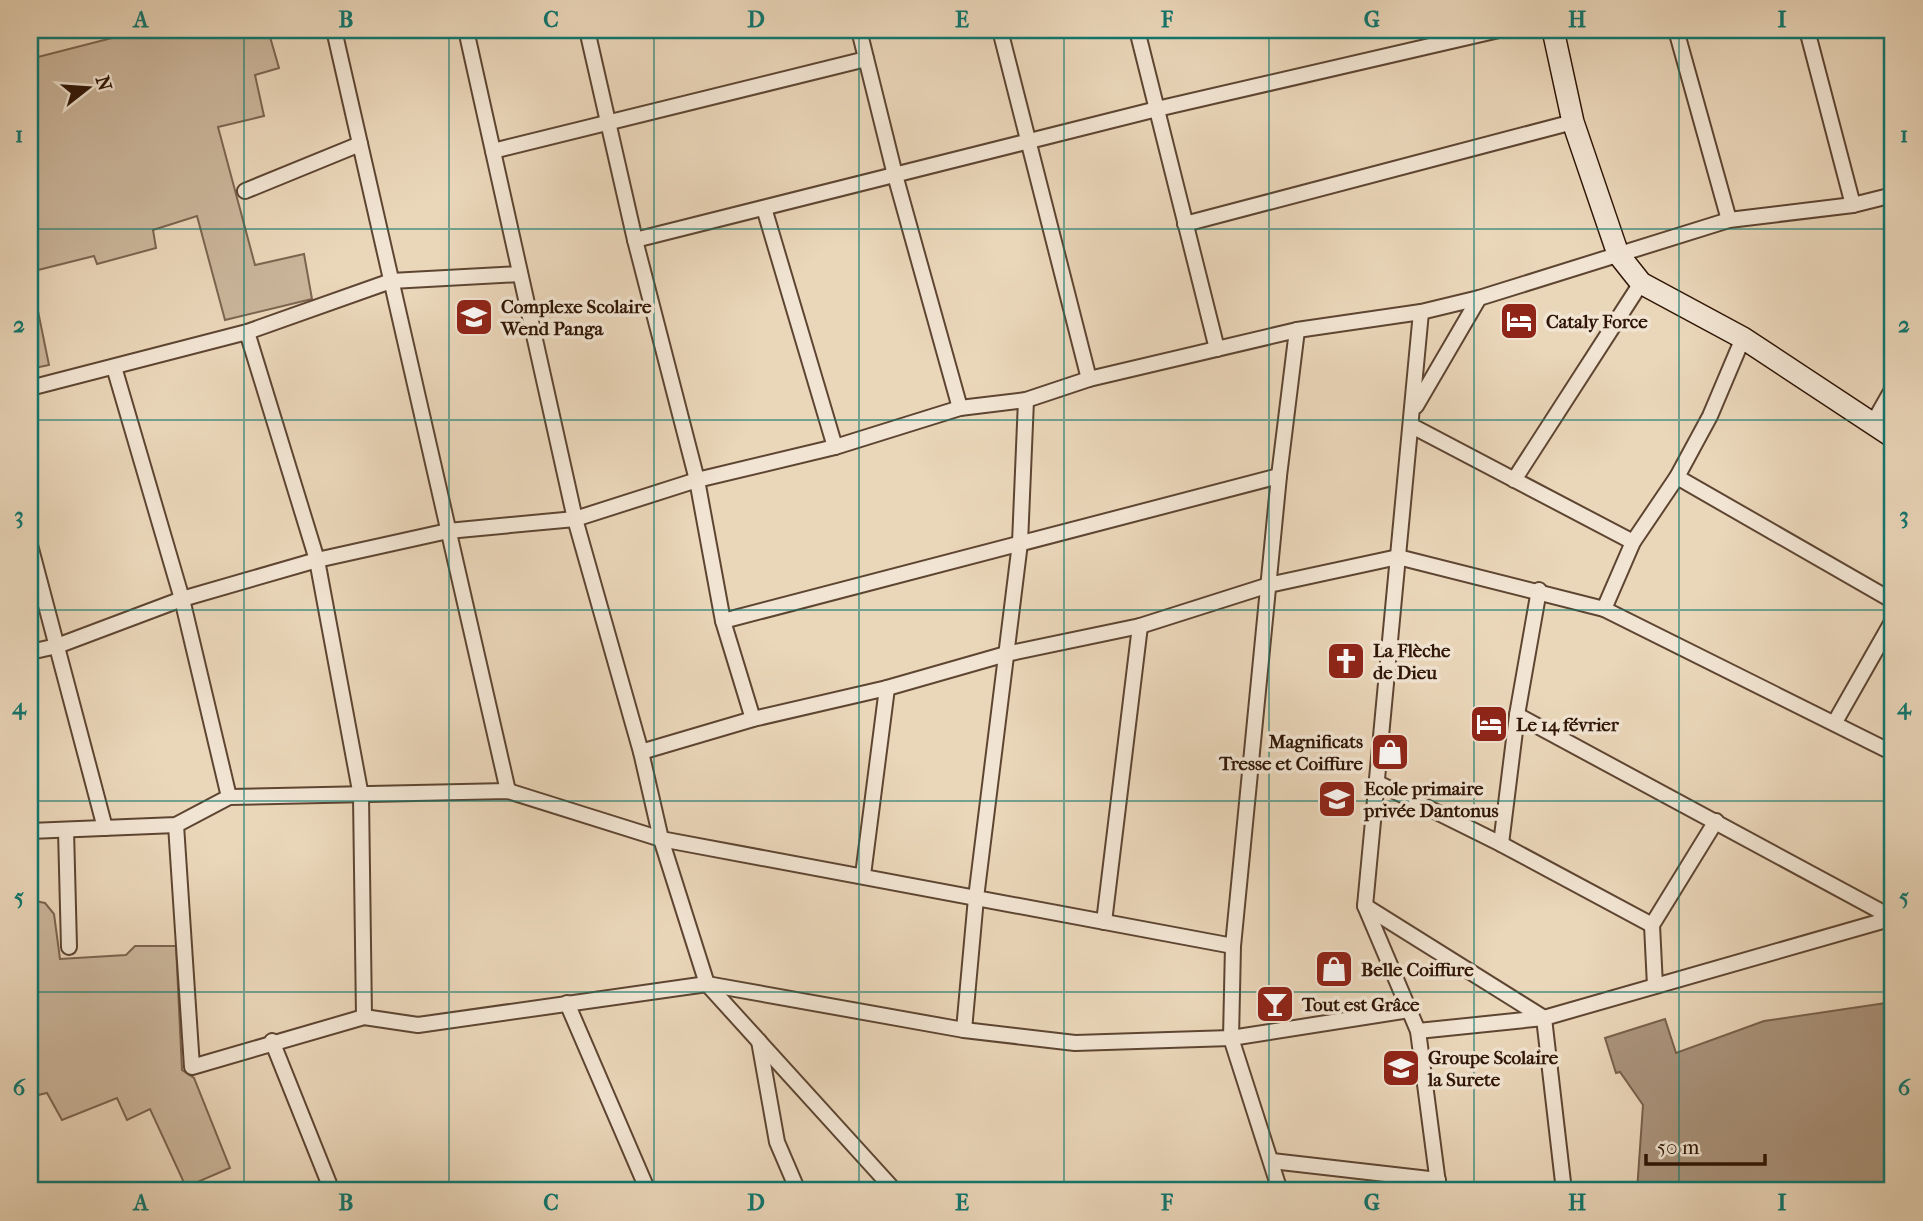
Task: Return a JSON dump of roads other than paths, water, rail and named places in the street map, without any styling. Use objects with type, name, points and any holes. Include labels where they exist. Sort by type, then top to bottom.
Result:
[{"type":"street","points":[[334,30],[508,791]]},
{"type":"street","points":[[466,30],[575,519],[641,752],[661,839],[707,984],[895,1191]]},
{"type":"street","points":[[587,30],[635,240],[697,480],[723,621],[753,719]]},
{"type":"street","points":[[859,30],[895,175],[960,408]]},
{"type":"street","points":[[1000,30],[1089,379]]},
{"type":"street","points":[[1137,30],[1217,349]]},
{"type":"street","points":[[635,240],[1157,109],[1499,30]]},
{"type":"street","points":[[1553,30],[1573,122],[1618,254],[1641,283],[1743,338],[1893,437]]},
{"type":"street","points":[[1676,30],[1730,220]]},
{"type":"street","points":[[1807,30],[1853,205]]},
{"type":"street","points":[[493,151],[866,59]]},
{"type":"street","points":[[1185,224],[1573,122]]},
{"type":"street","points":[[245,191],[360,144]]},
{"type":"street","points":[[30,652],[57,646],[182,599],[317,560],[448,531],[575,519],[697,480],[835,446],[960,408],[1026,400],[1089,379],[1297,330],[1421,312],[1479,298],[1730,220],[1853,205],[1893,195]]},
{"type":"street","points":[[764,208],[835,446]]},
{"type":"street","points":[[30,388],[247,332],[391,281],[520,274]]},
{"type":"street","points":[[1514,480],[1641,283]]},
{"type":"street","points":[[1413,418],[1479,298]]},
{"type":"street","points":[[1272,1161],[1438,1186],[1418,1031],[1365,906],[1421,312]]},
{"type":"street","points":[[1280,1191],[1231,1038],[1233,946],[1279,475],[1297,330]]},
{"type":"street","points":[[247,332],[317,560],[361,796],[364,1017]]},
{"type":"street","points":[[1604,609],[1633,541],[1677,477],[1710,416],[1743,338]]},
{"type":"street","points":[[114,367],[182,599],[229,797]]},
{"type":"street","points":[[1872,425],[1893,388]]},
{"type":"street","points":[[964,1030],[976,898],[1020,543],[1026,400]]},
{"type":"street","points":[[1413,418],[1514,480],[1633,541]]},
{"type":"street","points":[[723,621],[1279,475]]},
{"type":"street","points":[[1677,477],[1893,601]]},
{"type":"street","points":[[30,545],[105,828]]},
{"type":"street","points":[[641,752],[753,719],[887,688],[1006,654],[1139,626],[1269,584],[1398,557],[1539,590],[1604,609],[1893,753]]},
{"type":"street","points":[[1501,844],[1517,715],[1539,590]]},
{"type":"street","points":[[1835,722],[1893,620]]},
{"type":"street","points":[[1104,922],[1139,626]]},
{"type":"street","points":[[863,875],[887,688]]},
{"type":"street","points":[[1517,715],[1893,918]]},
{"type":"street","points":[[1376,782],[1501,844],[1652,925]]},
{"type":"street","points":[[30,831],[176,825],[229,797],[508,791],[661,839],[1233,946]]},
{"type":"street","points":[[1655,986],[1652,925],[1716,821]]},
{"type":"street","points":[[176,825],[192,1067],[272,1041],[364,1017],[418,1025],[707,984],[964,1030],[1075,1043],[1231,1038],[1409,1010]]},
{"type":"street","points":[[66,830],[69,947]]},
{"type":"street","points":[[1365,906],[1544,1018]]},
{"type":"street","points":[[1418,1031],[1544,1018],[1893,918]]},
{"type":"street","points":[[567,1003],[648,1191]]},
{"type":"street","points":[[1544,1018],[1564,1191]]},
{"type":"street","points":[[759,1040],[777,1142],[798,1191]]},
{"type":"street","points":[[272,1041],[332,1191]]},
{"type":"place","name":"Complexe Scolaire Wend Panga","points":[[474,317]]},
{"type":"place","name":"Cataly Force","points":[[1519,321]]},
{"type":"place","name":"La Flèche de Dieu","points":[[1346,661]]},
{"type":"place","name":"Le 14 février","points":[[1489,724]]},
{"type":"place","name":"Magnificats Tresse et Coiffure","points":[[1390,752]]},
{"type":"place","name":"Ecole primaire privée Dantonus","points":[[1337,799]]},
{"type":"place","name":"Belle Coiffure","points":[[1334,969]]},
{"type":"place","name":"Tout est Grâce","points":[[1275,1004]]},
{"type":"place","name":"Groupe Scolaire la Surete","points":[[1401,1068]]}]
